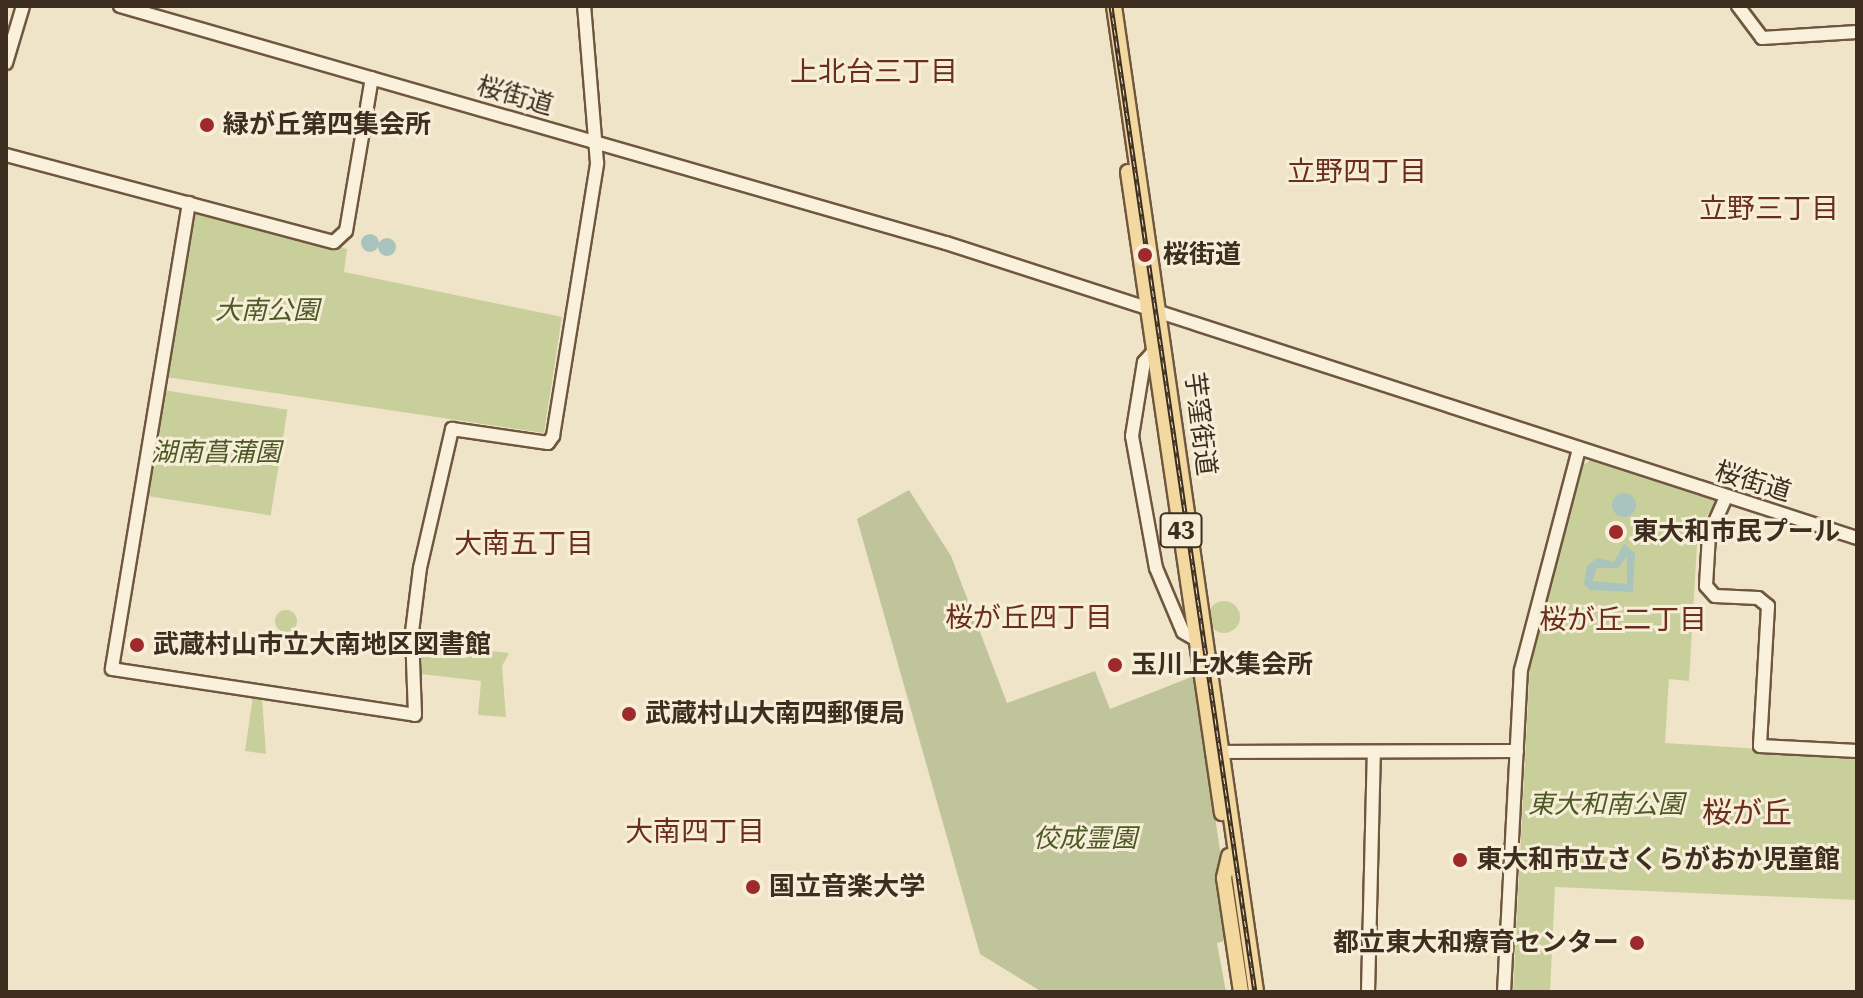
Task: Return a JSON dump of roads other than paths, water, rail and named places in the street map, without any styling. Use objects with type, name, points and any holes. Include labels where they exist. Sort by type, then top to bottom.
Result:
[{"type":"main road","name":"芋窪街道","points":[[1105,6],[1195,639],[1235,842],[1256,992]]},
{"type":"main road","name":"芋窪街道","points":[[1114,6],[1162,316],[1229,856],[1249,991]]},
{"type":"main road","points":[[1235,842],[1266,992]]},
{"type":"main road","points":[[1229,856],[1224,878],[1241,992]]},
{"type":"street","points":[[6,63],[23,6]]},
{"type":"street","name":"桜街道","points":[[120,6],[597,142],[1147,309],[1857,538]]},
{"type":"street","points":[[189,203],[112,669],[415,715],[412,632],[420,568],[452,429],[552,439],[597,142],[584,6]]},
{"type":"street","points":[[1738,6],[1762,38],[1857,32]]},
{"type":"street","points":[[6,155],[340,240],[372,78]]},
{"type":"street","points":[[1154,351],[1144,362],[1132,436],[1156,568],[1183,632],[1195,639]]},
{"type":"street","points":[[1504,992],[1526,639],[1579,449]]},
{"type":"street","points":[[1726,497],[1709,535],[1706,586],[1715,596],[1758,598],[1768,606],[1760,746],[1857,751]]},
{"type":"street","points":[[1217,751],[1517,751]]},
{"type":"street","points":[[1368,992],[1374,752]]},
{"type":"water","points":[[370,234],[379,243],[370,252],[361,243]]},
{"type":"water","points":[[387,238],[396,247],[387,256],[378,247]]},
{"type":"water","points":[[1624,493],[1633,496],[1636,505],[1633,514],[1624,517],[1615,514],[1612,505],[1615,496]]},
{"type":"water","points":[[1624,544],[1635,553],[1633,592],[1590,590],[1584,584],[1587,566],[1597,558],[1614,562]],"holes":[[[1627,556],[1627,584],[1592,581],[1597,568],[1618,568]]]},
{"type":"railway","points":[[1111,6],[1255,992]]},
{"type":"place","name":"緑が丘第四集会所","points":[[207,125]]},
{"type":"place","name":"桜街道","points":[[1145,255]]},
{"type":"place","name":"東大和市民プール","points":[[1616,532]]},
{"type":"place","name":"武蔵村山市立大南地区図書館","points":[[137,645]]},
{"type":"place","name":"玉川上水集会所","points":[[1115,665]]},
{"type":"place","name":"武蔵村山大南四郵便局","points":[[629,714]]},
{"type":"place","name":"東大和市立さくらがおか児童館","points":[[1460,860]]},
{"type":"place","name":"国立音楽大学","points":[[753,887]]},
{"type":"place","name":"都立東大和療育センター","points":[[1637,943]]},
{"type":"district","name":"上北台三丁目","points":[[874,72]]},
{"type":"district","name":"立野四丁目","points":[[1357,172]]},
{"type":"district","name":"立野三丁目","points":[[1769,209]]},
{"type":"district","name":"大南五丁目","points":[[524,544]]},
{"type":"district","name":"桜が丘四丁目","points":[[1029,618]]},
{"type":"district","name":"桜が丘二丁目","points":[[1623,620]]},
{"type":"district","name":"桜が丘","points":[[1747,813]]},
{"type":"district","name":"大南四丁目","points":[[695,832]]},
{"type":"park label","name":"大南公園","points":[[267,311]]},
{"type":"park label","name":"湖南菖蒲園","points":[[216,453]]},
{"type":"park label","name":"東大和南公園","points":[[1606,805]]},
{"type":"park label","name":"佼成霊園","points":[[1085,839]]}]
